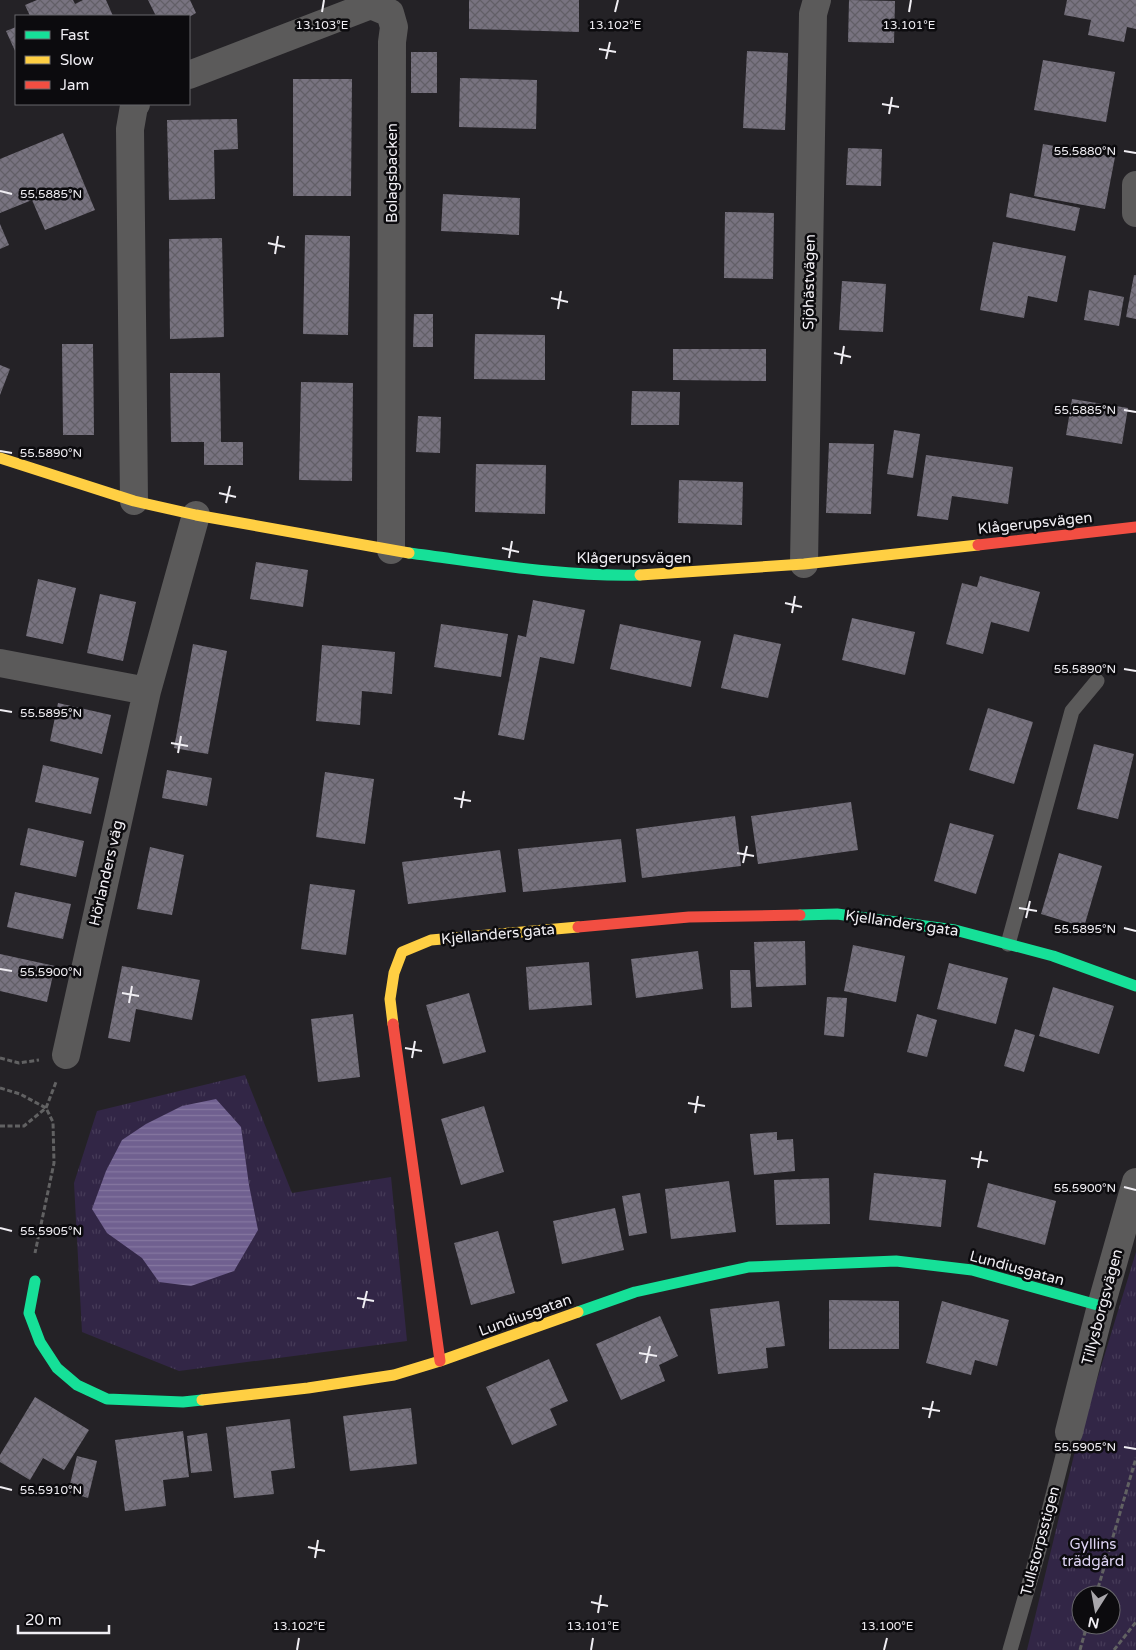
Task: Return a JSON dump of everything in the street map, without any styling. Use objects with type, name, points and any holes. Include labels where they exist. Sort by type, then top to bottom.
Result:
[{"type":"street","name":"Sjöhästvägen","points":[[804,564],[813,14],[817,0]]},
{"type":"street","name":"Bolagsbacken","points":[[190,75],[371,5],[390,12],[394,28],[392,42],[391,550]]},
{"type":"street","points":[[134,500],[130,130],[135,105]]},
{"type":"street","points":[[1136,185],[1136,213]]},
{"type":"street","name":"Klågerupsvägen","points":[[0,458],[134,500],[196,515],[391,550],[534,570],[601,576],[671,574],[804,564],[1133,526]]},
{"type":"street","name":"Hörlanders väg","points":[[66,1055],[147,691],[196,515]]},
{"type":"street","points":[[0,662],[147,691]]},
{"type":"street","name":"Kjellanders gata","points":[[440,1362],[390,999],[394,973],[402,952],[431,940],[649,920],[689,917],[837,914],[955,930],[1053,956],[1136,986]]},
{"type":"street","name":"Tillysborgsvägen","points":[[1069,1432],[1101,1306],[1136,1182]]},
{"type":"street","name":"Lundiusgatan","points":[[35,1281],[29,1313],[40,1342],[57,1368],[77,1385],[107,1399],[183,1402],[394,1375],[440,1362],[635,1292],[749,1267],[896,1261],[972,1270],[1101,1306]]},
{"type":"lane","points":[[1008,944],[1072,711],[1097,682]]},
{"type":"lane","name":"Tullstorpsstigen","points":[[1010,1650],[1040,1546],[1069,1432]]},
{"type":"path","points":[[0,1058],[19,1063],[66,1055]]},
{"type":"path","points":[[0,1088],[20,1094],[46,1108],[52,1122],[54,1163],[35,1250],[35,1281]]},
{"type":"path","points":[[0,1126],[24,1126],[46,1108]]},
{"type":"path","points":[[1099,1585],[1136,1458]]},
{"type":"path","points":[[1131,1476],[1136,1477]]},
{"type":"path","points":[[1114,1650],[1136,1622]]},
{"type":"path","points":[[1080,1650],[1084,1635]]},
{"type":"green space","points":[[245,1075],[292,1193],[391,1177],[407,1341],[179,1371],[82,1332],[74,1183],[97,1111]]},
{"type":"green space","name":"Gyllins trädgård","points":[[1136,1252],[1136,1650],[1027,1650],[1074,1455]]},
{"type":"shaded area","points":[[216,1099],[241,1127],[249,1185],[258,1230],[234,1271],[191,1286],[159,1282],[142,1258],[107,1233],[92,1209],[106,1171],[122,1140],[146,1124],[182,1106]]},
{"type":"building","points":[[37,0],[73,0],[75,4],[83,0],[106,0],[113,15],[30,15],[25,5]]},
{"type":"building","points":[[148,0],[190,0],[196,13],[190,16],[156,15]]},
{"type":"building","points":[[469,0],[579,0],[579,32],[469,29]]},
{"type":"building","points":[[849,0],[895,1],[894,43],[848,42]]},
{"type":"building","points":[[1067,0],[1136,0],[1136,29],[1127,27],[1124,42],[1088,35],[1091,20],[1064,15]]},
{"type":"building","points":[[15,27],[15,51],[6,31]]},
{"type":"building","points":[[747,51],[788,53],[785,130],[743,128]]},
{"type":"building","points":[[411,52],[437,52],[437,93],[411,93]]},
{"type":"building","points":[[1043,60],[1115,72],[1106,122],[1034,110]]},
{"type":"building","points":[[460,78],[537,80],[536,129],[459,127]]},
{"type":"building","points":[[293,79],[352,79],[351,196],[293,196]]},
{"type":"building","points":[[237,119],[238,149],[214,150],[215,199],[169,200],[167,120]]},
{"type":"building","points":[[63,133],[95,210],[45,230],[32,200],[0,213],[0,159]]},
{"type":"building","points":[[1043,144],[1115,157],[1105,209],[1034,196]]},
{"type":"building","points":[[848,148],[882,149],[881,186],[846,185]]},
{"type":"building","points":[[1010,193],[1080,208],[1075,231],[1006,217]]},
{"type":"building","points":[[443,194],[520,198],[519,235],[441,231]]},
{"type":"building","points":[[725,212],[774,213],[773,279],[724,278]]},
{"type":"building","points":[[0,224],[9,245],[0,249]]},
{"type":"building","points":[[305,235],[350,236],[348,335],[303,334]]},
{"type":"building","points":[[222,238],[224,337],[170,339],[169,239]]},
{"type":"building","points":[[993,242],[1066,256],[1057,302],[1028,296],[1024,318],[980,310]]},
{"type":"building","points":[[1134,275],[1136,275],[1136,319],[1126,317]]},
{"type":"building","points":[[842,281],[886,284],[883,332],[839,330]]},
{"type":"building","points":[[1089,290],[1124,297],[1119,326],[1084,320]]},
{"type":"building","points":[[414,314],[433,314],[433,347],[413,347]]},
{"type":"building","points":[[475,334],[545,335],[545,380],[474,379]]},
{"type":"building","points":[[62,344],[93,344],[94,435],[63,435]]},
{"type":"building","points":[[673,349],[766,349],[766,381],[673,380]]},
{"type":"building","points":[[0,365],[10,369],[0,395]]},
{"type":"building","points":[[170,373],[220,373],[221,442],[243,442],[243,465],[204,465],[204,442],[171,442]]},
{"type":"building","points":[[301,382],[353,383],[352,481],[299,480]]},
{"type":"building","points":[[632,391],[680,392],[679,425],[631,425]]},
{"type":"building","points":[[1072,399],[1128,408],[1122,444],[1066,435]]},
{"type":"building","points":[[418,416],[441,417],[440,453],[416,452]]},
{"type":"building","points":[[894,430],[920,434],[913,478],[887,474]]},
{"type":"building","points":[[829,443],[874,444],[871,514],[826,513]]},
{"type":"building","points":[[926,455],[1013,467],[1008,504],[952,496],[948,520],[917,516]]},
{"type":"building","points":[[476,464],[546,465],[545,514],[475,512]]},
{"type":"building","points":[[679,480],[743,482],[742,525],[678,523]]},
{"type":"building","points":[[256,562],[308,570],[303,607],[250,599]]},
{"type":"building","points":[[980,576],[1040,592],[1029,632],[991,622],[983,654],[946,644],[962,583],[977,587]]},
{"type":"building","points":[[38,579],[76,588],[63,644],[26,636]]},
{"type":"building","points":[[100,594],[136,602],[123,661],[87,653]]},
{"type":"building","points":[[533,600],[585,610],[574,664],[540,657],[524,740],[498,735],[518,635],[526,637]]},
{"type":"building","points":[[852,618],[915,632],[905,675],[842,660]]},
{"type":"building","points":[[441,624],[508,634],[501,677],[434,667]]},
{"type":"building","points":[[620,624],[701,641],[691,687],[610,669]]},
{"type":"building","points":[[734,634],[781,644],[768,698],[721,688]]},
{"type":"building","points":[[193,644],[227,651],[208,754],[174,748]]},
{"type":"building","points":[[322,645],[395,652],[392,694],[362,691],[360,725],[316,721]]},
{"type":"building","points":[[58,703],[111,715],[102,754],[50,741]]},
{"type":"building","points":[[988,708],[1033,722],[1014,784],[969,770]]},
{"type":"building","points":[[1094,744],[1134,754],[1118,819],[1077,809]]},
{"type":"building","points":[[43,765],[99,778],[91,814],[35,802]]},
{"type":"building","points":[[167,770],[212,778],[207,806],[162,798]]},
{"type":"building","points":[[325,772],[374,779],[365,844],[316,837]]},
{"type":"building","points":[[851,802],[858,850],[758,864],[751,816]]},
{"type":"building","points":[[735,816],[741,866],[642,878],[636,829]]},
{"type":"building","points":[[950,823],[994,835],[976,894],[934,881]]},
{"type":"building","points":[[28,828],[84,841],[76,877],[20,865]]},
{"type":"building","points":[[621,839],[626,882],[523,892],[518,849]]},
{"type":"building","points":[[150,847],[184,855],[172,915],[137,909]]},
{"type":"building","points":[[500,850],[506,892],[408,904],[402,862]]},
{"type":"building","points":[[1059,853],[1102,866],[1084,927],[1041,914]]},
{"type":"building","points":[[310,884],[355,890],[346,955],[301,949]]},
{"type":"building","points":[[15,892],[71,904],[63,939],[7,927]]},
{"type":"building","points":[[805,941],[806,985],[756,987],[754,942]]},
{"type":"building","points":[[853,945],[905,956],[896,1002],[844,991]]},
{"type":"building","points":[[698,951],[703,989],[636,998],[631,959]]},
{"type":"building","points":[[0,954],[55,966],[47,1002],[0,991]]},
{"type":"building","points":[[589,962],[592,1005],[529,1010],[526,967]]},
{"type":"building","points":[[949,963],[1008,978],[996,1024],[937,1009]]},
{"type":"building","points":[[122,966],[200,980],[192,1020],[136,1009],[130,1042],[108,1038]]},
{"type":"building","points":[[730,970],[750,970],[752,1007],[731,1008]]},
{"type":"building","points":[[1053,987],[1114,1006],[1099,1054],[1039,1036]]},
{"type":"building","points":[[469,993],[486,1052],[443,1064],[426,1005]]},
{"type":"building","points":[[827,997],[847,998],[844,1037],[824,1035]]},
{"type":"building","points":[[353,1014],[360,1077],[318,1082],[311,1019]]},
{"type":"building","points":[[917,1014],[937,1020],[927,1057],[907,1052]]},
{"type":"building","points":[[1015,1029],[1035,1035],[1024,1072],[1004,1066]]},
{"type":"building","points":[[484,1106],[504,1172],[461,1185],[441,1119]]},
{"type":"building","points":[[777,1132],[777,1140],[793,1139],[795,1171],[754,1175],[750,1134]]},
{"type":"building","points":[[874,1173],[946,1180],[941,1227],[869,1220]]},
{"type":"building","points":[[829,1178],[830,1224],[776,1225],[774,1180]]},
{"type":"building","points":[[729,1181],[736,1232],[671,1239],[665,1189]]},
{"type":"building","points":[[988,1183],[1056,1201],[1045,1245],[977,1227]]},
{"type":"building","points":[[640,1193],[647,1233],[629,1236],[622,1196]]},
{"type":"building","points":[[615,1208],[624,1250],[562,1264],[553,1221]]},
{"type":"building","points":[[498,1231],[515,1293],[471,1305],[454,1243]]},
{"type":"building","points":[[829,1300],[899,1301],[899,1349],[829,1349]]},
{"type":"building","points":[[779,1301],[785,1346],[766,1348],[768,1368],[718,1374],[710,1309]]},
{"type":"building","points":[[942,1301],[1009,1320],[997,1366],[975,1360],[971,1375],[926,1363]]},
{"type":"building","points":[[660,1316],[678,1356],[659,1365],[665,1381],[621,1400],[596,1344]]},
{"type":"building","points":[[549,1359],[568,1401],[550,1409],[557,1425],[512,1445],[486,1387]]},
{"type":"building","points":[[35,1397],[89,1430],[64,1470],[43,1458],[30,1480],[0,1462],[0,1455]]},
{"type":"building","points":[[411,1408],[417,1464],[350,1471],[343,1416]]},
{"type":"building","points":[[290,1419],[295,1468],[271,1471],[274,1494],[234,1498],[226,1427]]},
{"type":"building","points":[[183,1431],[189,1477],[163,1480],[166,1506],[125,1511],[115,1440]]},
{"type":"building","points":[[207,1433],[212,1471],[191,1473],[187,1436]]},
{"type":"building","points":[[77,1456],[97,1461],[88,1498],[68,1492]]},
{"type":"traffic: fast","points":[[409,553],[553,572],[640,575]]},
{"type":"traffic: fast","points":[[800,915],[837,914],[955,930],[1053,956],[1136,986]]},
{"type":"traffic: fast","points":[[578,1312],[635,1292],[749,1267],[896,1261],[972,1270],[1101,1306]]},
{"type":"traffic: fast","points":[[35,1281],[29,1313],[40,1342],[57,1368],[77,1385],[107,1399],[183,1402],[202,1400]]},
{"type":"traffic: slow","points":[[0,458],[134,501],[196,515],[409,553]]},
{"type":"traffic: slow","points":[[640,575],[804,564],[978,545]]},
{"type":"traffic: slow","points":[[393,1024],[390,999],[394,973],[402,952],[431,940],[578,927]]},
{"type":"traffic: slow","points":[[202,1400],[308,1388],[394,1375],[440,1361],[578,1312]]},
{"type":"traffic: jam","points":[[978,545],[1136,527]]},
{"type":"traffic: jam","points":[[578,927],[689,917],[800,915]]},
{"type":"traffic: jam","points":[[393,1024],[440,1361]]}]
